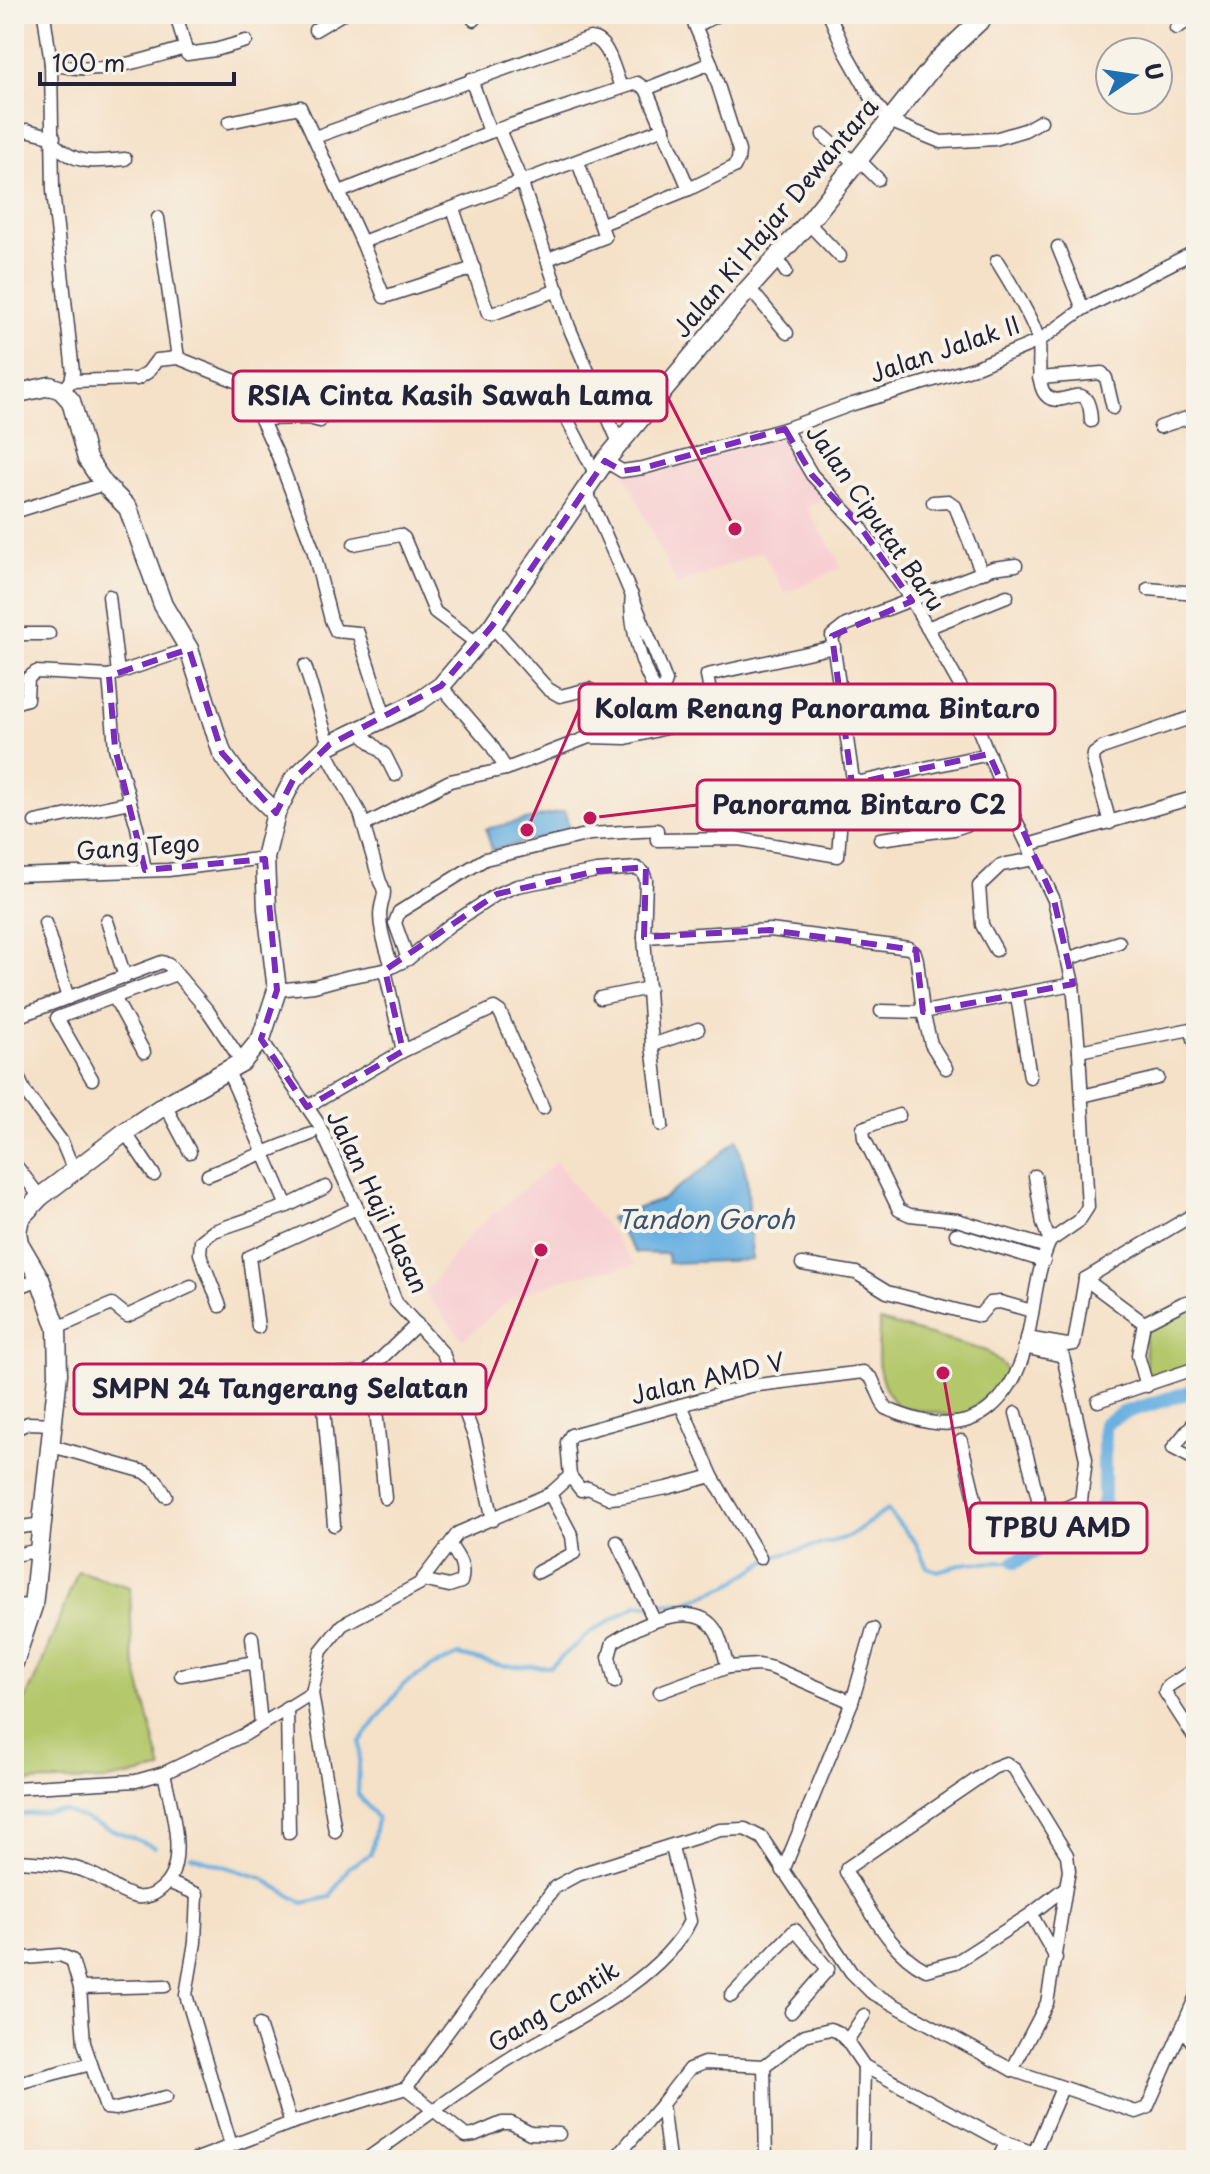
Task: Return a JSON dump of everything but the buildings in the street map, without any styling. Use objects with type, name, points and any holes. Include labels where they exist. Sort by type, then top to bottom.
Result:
[{"type":"main road","name":"Jalan Ki Hajar Dewantara","points":[[14,1663],[23,1606],[40,1550],[58,1374],[57,1328],[40,1279],[19,1243],[17,1232],[20,1218],[40,1197],[125,1132],[165,1105],[235,1067],[261,1039],[277,990],[267,909],[265,858],[276,813],[293,780],[327,747],[418,702],[441,686],[492,626],[619,443],[749,288],[781,264],[808,223],[889,121],[938,60],[980,16]]},
{"type":"main road","points":[[14,394],[50,386],[66,386],[87,459],[104,484],[128,508],[163,605],[189,649],[222,753],[239,777],[276,813]]},
{"type":"street","points":[[44,14],[51,64],[53,191],[73,372],[66,386]]},
{"type":"street","points":[[176,14],[189,54],[246,41]]},
{"type":"street","points":[[315,30],[342,14]]},
{"type":"street","points":[[602,224],[734,167],[739,156],[711,63],[693,20],[720,14]]},
{"type":"street","points":[[829,14],[845,51],[871,97],[889,121],[941,142],[995,139],[1025,130],[1041,121]]},
{"type":"street","points":[[1176,28],[1196,16]]},
{"type":"street","points":[[315,137],[471,79],[594,38],[604,43],[621,87]]},
{"type":"street","points":[[51,64],[78,70],[107,70],[185,48]]},
{"type":"street","points":[[646,89],[711,63]]},
{"type":"street","points":[[471,79],[522,183],[569,327],[619,443]]},
{"type":"street","points":[[340,192],[495,131],[637,83],[646,89],[689,189]]},
{"type":"street","points":[[229,122],[300,107],[362,242],[384,298],[474,268]]},
{"type":"street","points":[[362,242],[664,128]]},
{"type":"street","points":[[14,138],[26,130],[54,140],[63,152],[85,163],[125,159]]},
{"type":"street","points":[[823,135],[878,179]]},
{"type":"street","points":[[548,259],[604,239],[602,224],[578,162]]},
{"type":"street","points":[[453,208],[488,313],[558,290]]},
{"type":"street","points":[[158,218],[178,358]]},
{"type":"street","points":[[808,223],[840,256]]},
{"type":"street","points":[[1058,247],[1083,309]]},
{"type":"street","name":"Jalan Jalak II","points":[[785,429],[853,404],[974,368],[1039,341],[1083,309],[1196,251]]},
{"type":"street","points":[[997,261],[1039,341],[1039,378],[1050,398],[1085,398],[1091,421]]},
{"type":"street","points":[[749,288],[787,333]]},
{"type":"street","points":[[66,386],[137,379],[148,372],[157,360],[178,358],[261,391],[261,419],[313,549],[334,627],[336,631],[358,633],[385,717]]},
{"type":"street","points":[[1039,378],[1102,373],[1113,408]]},
{"type":"street","points":[[548,382],[595,474],[632,595],[666,681],[662,692],[656,691],[649,679],[630,611],[632,595]]},
{"type":"street","points":[[1160,427],[1196,415]]},
{"type":"street","points":[[261,419],[308,418],[320,421]]},
{"type":"street","name":"Jalan Ciputat Baru","points":[[595,474],[643,468],[785,429],[812,475],[859,525],[912,601],[963,691],[1028,845]]},
{"type":"street","points":[[14,512],[104,484]]},
{"type":"street","points":[[933,502],[948,501],[955,506],[982,573]]},
{"type":"street","points":[[354,544],[400,535],[404,538],[435,612],[478,644]]},
{"type":"street","points":[[989,754],[861,782],[852,778],[832,636],[846,625],[993,568],[1016,565]]},
{"type":"street","points":[[1148,589],[1196,593]]},
{"type":"street","points":[[109,596],[115,748],[145,870]]},
{"type":"street","points":[[927,628],[1007,596]]},
{"type":"street","points":[[492,626],[548,689],[560,696],[589,689]]},
{"type":"street","points":[[14,634],[49,634]]},
{"type":"street","points":[[365,825],[450,781],[506,769],[589,737],[626,738],[710,717],[713,710],[707,675],[834,647]]},
{"type":"street","points":[[14,703],[27,699],[28,678],[36,672],[113,675],[189,649]]},
{"type":"street","points":[[305,666],[327,747],[365,825],[380,882],[385,890],[386,896],[380,909],[403,1051]]},
{"type":"street","points":[[441,686],[490,743],[506,769]]},
{"type":"street","points":[[1110,823],[1093,761],[1094,754],[1102,748],[1196,716]]},
{"type":"street","points":[[357,730],[385,755],[395,775]]},
{"type":"street","points":[[1048,1244],[1079,1221],[1088,1207],[1073,984],[1054,900],[1028,845],[1196,797]]},
{"type":"street","points":[[35,822],[130,802]]},
{"type":"street","points":[[880,839],[954,829],[1011,810]]},
{"type":"street","points":[[408,959],[395,923],[399,912],[485,859],[590,834],[657,830],[657,840],[739,839],[838,856],[841,815]]},
{"type":"street","name":"Gang Tego","points":[[14,875],[168,870],[265,858]]},
{"type":"street","points":[[996,950],[982,925],[979,886],[1001,865],[1035,859]]},
{"type":"street","points":[[277,990],[314,986],[389,968],[408,959],[450,925],[497,894],[517,886],[597,871],[637,868],[646,880],[644,937],[662,1125]]},
{"type":"street","points":[[107,921],[125,977]]},
{"type":"street","points":[[45,923],[68,998]]},
{"type":"street","points":[[644,937],[770,930],[909,948],[917,960],[923,1012],[931,1044],[946,1068]]},
{"type":"street","points":[[1067,959],[1119,942]]},
{"type":"street","points":[[14,1018],[162,962],[169,965],[208,1011],[235,1067],[287,1206]]},
{"type":"street","points":[[92,1079],[57,1018],[176,974]]},
{"type":"street","points":[[881,1011],[923,1012],[1073,984]]},
{"type":"street","points":[[600,998],[649,988]]},
{"type":"street","points":[[1017,996],[1030,1077]]},
{"type":"street","points":[[114,997],[144,1052]]},
{"type":"street","points":[[307,1107],[403,1051],[494,1008],[500,1012],[543,1108]]},
{"type":"street","points":[[652,1045],[698,1029]]},
{"type":"street","points":[[1079,1051],[1194,1029],[1196,1045]]},
{"type":"street","name":"Jalan Haji Hasan","points":[[261,1039],[318,1123],[396,1302],[443,1353],[475,1439],[493,1520]]},
{"type":"street","points":[[14,1068],[25,1092],[62,1142],[74,1171]]},
{"type":"street","points":[[1082,1096],[1158,1078]]},
{"type":"street","points":[[165,1105],[190,1152]]},
{"type":"street","points":[[899,1115],[863,1128],[864,1138],[899,1210],[910,1215],[957,1220],[1048,1244]]},
{"type":"street","points":[[125,1132],[154,1175]]},
{"type":"street","points":[[208,1175],[311,1134]]},
{"type":"street","points":[[14,1163],[40,1197]]},
{"type":"street","points":[[1035,1176],[1048,1244]]},
{"type":"street","points":[[220,1306],[200,1254],[201,1241],[214,1231],[287,1206],[326,1187]]},
{"type":"street","points":[[258,1327],[249,1257],[357,1208]]},
{"type":"street","points":[[1085,1279],[1194,1216]]},
{"type":"street","points":[[956,1234],[1044,1261]]},
{"type":"street","name":"Jalan AMD V","points":[[570,1476],[567,1442],[571,1435],[750,1386],[863,1372],[872,1379],[885,1408],[935,1424],[957,1425],[978,1418],[1004,1397],[1018,1375],[1048,1244]]},
{"type":"street","points":[[802,1264],[856,1273],[887,1292],[979,1316],[990,1303],[1000,1302],[1032,1311]]},
{"type":"street","points":[[14,1289],[40,1279]]},
{"type":"street","points":[[1085,1279],[1144,1323]]},
{"type":"street","points":[[1026,1342],[1074,1344],[1085,1279]]},
{"type":"street","points":[[57,1328],[112,1304],[127,1316],[191,1286]]},
{"type":"street","points":[[1144,1323],[1183,1303],[1189,1301],[1196,1305]]},
{"type":"street","points":[[1144,1323],[1138,1355],[1147,1386]]},
{"type":"street","points":[[334,1525],[321,1374],[366,1373],[417,1324]]},
{"type":"street","points":[[961,1441],[986,1543],[1081,1501],[1086,1459],[1063,1356],[1026,1342]]},
{"type":"street","points":[[1098,1401],[1196,1368]]},
{"type":"street","points":[[366,1373],[373,1380],[385,1498]]},
{"type":"street","points":[[681,1405],[712,1476],[760,1558]]},
{"type":"street","points":[[1016,1413],[1043,1518]]},
{"type":"street","points":[[1196,1420],[1173,1448],[1196,1460]]},
{"type":"street","points":[[14,1430],[28,1423],[54,1424]]},
{"type":"street","points":[[52,1446],[145,1472],[157,1481],[166,1496]]},
{"type":"street","points":[[335,1831],[312,1693],[321,1651],[342,1625],[419,1584],[458,1533],[550,1494],[570,1476],[581,1490],[588,1488],[610,1498],[712,1476]]},
{"type":"street","points":[[538,1572],[574,1553],[572,1536],[550,1494]]},
{"type":"street","points":[[14,1528],[43,1524]]},
{"type":"street","points":[[617,1542],[649,1609]]},
{"type":"street","points":[[422,1580],[449,1586],[461,1582],[464,1574],[461,1562],[450,1545]]},
{"type":"street","points":[[14,1555],[40,1550]]},
{"type":"street","points":[[649,1609],[704,1618],[716,1631],[728,1667]]},
{"type":"street","points":[[615,1682],[609,1657],[613,1642],[649,1609]]},
{"type":"street","points":[[785,1874],[791,1849],[852,1702],[873,1629]]},
{"type":"street","points":[[252,1637],[261,1724]]},
{"type":"street","points":[[181,1675],[255,1662]]},
{"type":"street","points":[[660,1692],[728,1667],[759,1665],[852,1702]]},
{"type":"street","points":[[1196,1668],[1165,1690],[1196,1740]]},
{"type":"street","points":[[14,1788],[136,1781],[164,1773],[220,1747],[312,1693]]},
{"type":"street","points":[[287,1707],[289,1833]]},
{"type":"street","points":[[1012,2070],[1047,2003],[1069,1871],[1067,1855],[1015,1770],[1006,1763],[993,1768],[847,1868],[846,1872],[895,1948],[908,1961],[926,1970],[956,1962],[1031,1914],[1066,1887]]},
{"type":"street","points":[[14,1861],[56,1863],[89,1872],[123,1893],[139,1897],[154,1896],[173,1876],[176,1835],[164,1773]]},
{"type":"street","points":[[194,2160],[291,2123],[406,2088],[555,1887],[577,1875],[720,1830],[735,1828],[762,1838],[851,1972],[871,1992],[1012,2070],[1062,2088],[1136,2112],[1147,2108],[1196,1996]]},
{"type":"street","name":"Gang Cantik","points":[[365,2160],[522,2051],[553,2036],[637,1982],[655,1965],[690,1921],[672,1847]]},
{"type":"street","points":[[771,1853],[791,1849]]},
{"type":"street","points":[[168,1882],[197,1894],[195,1942],[186,1995],[231,2145]]},
{"type":"street","points":[[1031,1914],[1056,1958]]},
{"type":"street","points":[[731,1996],[795,1930],[828,1969],[791,2012]]},
{"type":"street","points":[[810,1947],[824,1932]]},
{"type":"street","points":[[14,1959],[63,1955],[74,1965],[80,1988],[84,2043],[106,2108],[116,2109],[166,2097]]},
{"type":"street","points":[[80,1988],[165,1986]]},
{"type":"street","points":[[847,2041],[864,2015]]},
{"type":"street","points":[[259,2025],[291,2123]]},
{"type":"street","points":[[1182,2028],[1196,2047]]},
{"type":"street","points":[[614,2160],[662,2104],[682,2075],[695,2065],[764,2066],[814,2031],[835,2030],[847,2041],[864,2066],[1032,2157],[1062,2088]]},
{"type":"street","points":[[14,2084],[91,2064]]},
{"type":"street","points":[[764,2066],[766,2160]]},
{"type":"street","points":[[862,2160],[864,2066]]},
{"type":"street","points":[[406,2088],[466,2136],[502,2123],[511,2123],[530,2133],[559,2134]]},
{"type":"street","points":[[662,2104],[669,2160]]},
{"type":"street","points":[[998,2160],[1006,2143]]},
{"type":"highlighted area","points":[[785,429],[812,475],[859,525],[912,601],[832,636],[852,784],[989,754],[1054,900],[1073,984],[923,1012],[916,950],[770,930],[644,937],[646,867],[597,871],[497,894],[385,970],[403,1051],[307,1107],[261,1039],[277,990],[265,859],[145,870],[115,748],[109,676],[189,649],[222,753],[276,813],[293,780],[329,745],[441,686],[492,626],[605,461],[622,471],[643,468]]},
{"type":"shaded area","points":[[791,433],[819,482],[833,493],[807,507],[842,567],[785,594],[762,551],[677,586],[624,471],[659,472]]},
{"type":"shaded area","points":[[556,1162],[636,1265],[569,1277],[511,1299],[463,1340],[425,1293],[469,1235]]},
{"type":"green space","points":[[1183,1303],[1196,1311],[1196,1368],[1147,1386],[1144,1323]]},
{"type":"green space","points":[[880,1321],[986,1351],[1004,1366],[1011,1380],[989,1404],[965,1418],[896,1406],[880,1375]]},
{"type":"green space","points":[[78,1571],[130,1587],[132,1651],[162,1770],[108,1780],[14,1782],[14,1722],[38,1673]]},
{"type":"water","points":[[565,811],[569,831],[492,850],[486,829]]},
{"type":"water","name":"Tandon Goroh","points":[[737,1139],[747,1178],[752,1260],[668,1263],[667,1254],[636,1253],[610,1218],[661,1200],[705,1168]]},
{"type":"waterway","points":[[1015,1562],[1096,1519],[1104,1500],[1104,1424],[1123,1413],[1196,1390]]},
{"type":"waterway","points":[[191,1856],[262,1878],[303,1903],[330,1897],[349,1867],[371,1854],[377,1818],[358,1794],[360,1742],[403,1685],[431,1667],[459,1655],[503,1666],[550,1667],[591,1632],[637,1605],[685,1603],[728,1586],[773,1557],[848,1537],[887,1510],[916,1543],[927,1567],[937,1571],[967,1563],[1015,1562]]},
{"type":"waterway","points":[[14,1815],[64,1811],[155,1847]]},
{"type":"place","name":"RSIA Cinta Kasih Sawah Lama","points":[[735,529]]},
{"type":"place","name":"Panorama Bintaro C2","points":[[590,818]]},
{"type":"place","name":"Kolam Renang Panorama Bintaro","points":[[527,830]]},
{"type":"place","name":"SMPN 24 Tangerang Selatan","points":[[541,1250]]},
{"type":"place","name":"TPBU AMD","points":[[943,1373]]}]
